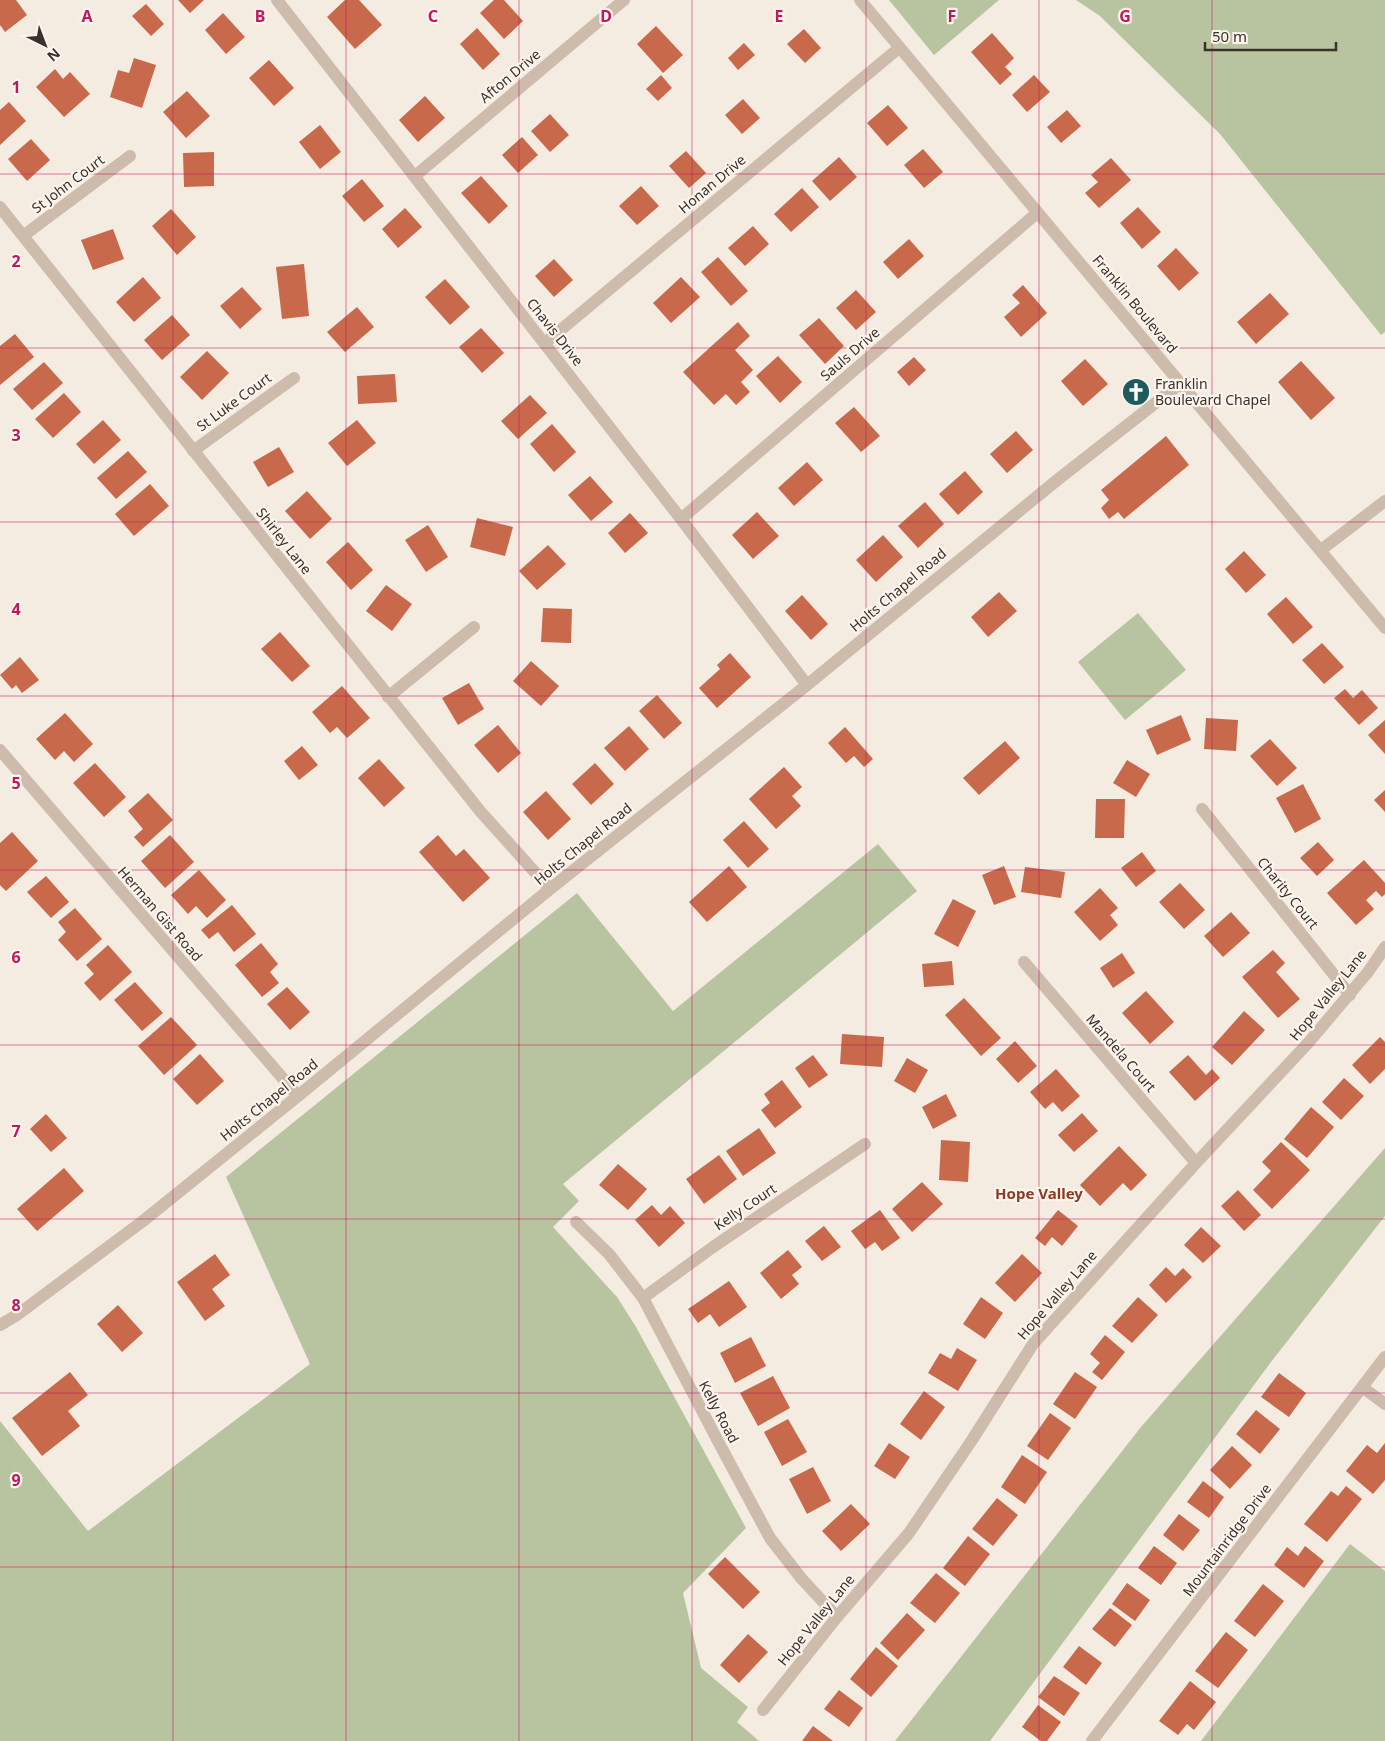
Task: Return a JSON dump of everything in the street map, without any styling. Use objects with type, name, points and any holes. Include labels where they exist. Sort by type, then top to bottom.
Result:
[{"type":"street","name":"Afton Drive","points":[[415,176],[624,0]]},
{"type":"street","name":"Franklin Boulevard","points":[[860,0],[1385,628]]},
{"type":"street","name":"Chavis Drive","points":[[283,2],[415,176],[682,519],[807,685]]},
{"type":"street","name":"Honan Drive","points":[[544,343],[899,48]]},
{"type":"street","name":"St John Court","points":[[23,236],[130,156]]},
{"type":"street","name":"Shirley Lane","points":[[0,207],[388,697],[480,811],[550,889]]},
{"type":"street","name":"Sauls Drive","points":[[682,519],[1037,213]]},
{"type":"street","name":"St Luke Court","points":[[193,451],[294,378]]},
{"type":"street","name":"Holts Chapel Road","points":[[0,1325],[17,1315],[116,1242],[298,1096],[550,889],[807,685],[1034,498],[1181,383]]},
{"type":"street","points":[[1321,550],[1385,501]]},
{"type":"street","points":[[388,697],[474,627]]},
{"type":"street","name":"Herman Gist Road","points":[[0,750],[298,1096]]},
{"type":"street","name":"Charity Court","points":[[1202,809],[1350,995]]},
{"type":"street","name":"Hope Valley Lane","points":[[763,1710],[837,1617],[909,1533],[972,1440],[1033,1344],[1196,1163],[1309,1042],[1350,995],[1385,948]]},
{"type":"street","name":"Mandela Court","points":[[1024,962],[1196,1163]]},
{"type":"street","name":"Kelly Court","points":[[643,1298],[865,1144]]},
{"type":"street","name":"Kelly Road","points":[[576,1222],[609,1254],[643,1298],[770,1538],[801,1578],[837,1617]]},
{"type":"street","name":"Mountainridge Drive","points":[[1092,1741],[1385,1357]]},
{"type":"street","points":[[1362,1387],[1385,1404]]},
{"type":"green space","points":[[889,0],[999,0],[934,55]]},
{"type":"green space","points":[[1076,0],[1385,0],[1385,332],[1381,335],[1220,134],[1100,16]]},
{"type":"green space","points":[[1138,613],[1186,670],[1125,720],[1078,662]]},
{"type":"green space","points":[[878,844],[917,891],[563,1184],[579,1201],[553,1227],[617,1297],[636,1327],[746,1528],[683,1593],[701,1668],[748,1707],[737,1722],[759,1741],[0,1741],[0,1421],[88,1531],[310,1364],[226,1177],[577,893],[673,1011]]},
{"type":"green space","points":[[1385,1148],[1385,1216],[1271,1362],[990,1741],[895,1741],[1141,1427]]},
{"type":"green space","points":[[1350,1544],[1385,1571],[1385,1741],[1201,1741]]},
{"type":"building","points":[[0,0],[16,0],[27,15],[5,32],[0,25]]},
{"type":"building","points":[[178,0],[204,0],[190,13]]},
{"type":"building","points":[[345,0],[359,0],[382,25],[355,49],[327,17]]},
{"type":"building","points":[[494,0],[504,0],[523,21],[504,39],[480,13]]},
{"type":"building","points":[[146,4],[164,24],[151,36],[132,16]]},
{"type":"building","points":[[223,13],[245,37],[226,54],[205,30]]},
{"type":"building","points":[[656,26],[683,55],[663,73],[637,44]]},
{"type":"building","points":[[477,28],[500,54],[483,70],[460,44]]},
{"type":"building","points":[[804,29],[821,48],[805,63],[787,44]]},
{"type":"building","points":[[992,33],[1014,58],[1005,67],[1012,74],[1000,85],[971,52]]},
{"type":"building","points":[[744,43],[755,55],[738,70],[728,58]]},
{"type":"building","points":[[134,58],[156,65],[142,108],[110,97],[118,70],[129,73]]},
{"type":"building","points":[[269,60],[294,88],[274,106],[249,78]]},
{"type":"building","points":[[55,69],[63,79],[70,72],[90,94],[64,117],[36,87]]},
{"type":"building","points":[[661,75],[672,88],[658,101],[646,89]]},
{"type":"building","points":[[1034,75],[1050,92],[1027,112],[1012,95]]},
{"type":"building","points":[[187,91],[210,116],[186,138],[163,112]]},
{"type":"building","points":[[425,96],[445,118],[418,142],[399,120]]},
{"type":"building","points":[[743,99],[760,118],[742,134],[725,115]]},
{"type":"building","points":[[9,102],[26,121],[0,145],[0,110]]},
{"type":"building","points":[[888,105],[908,128],[887,146],[867,123]]},
{"type":"building","points":[[1067,110],[1081,126],[1061,143],[1047,127]]},
{"type":"building","points":[[550,114],[569,135],[550,152],[531,131]]},
{"type":"building","points":[[320,125],[341,152],[320,169],[299,142]]},
{"type":"building","points":[[522,137],[538,155],[518,173],[502,155]]},
{"type":"building","points":[[31,139],[50,160],[27,181],[8,159]]},
{"type":"building","points":[[923,149],[943,172],[924,188],[904,165]]},
{"type":"building","points":[[686,151],[706,173],[689,188],[669,166]]},
{"type":"building","points":[[214,152],[214,186],[184,187],[183,153]]},
{"type":"building","points":[[839,157],[857,177],[830,201],[812,181]]},
{"type":"building","points":[[1111,158],[1131,180],[1099,208],[1085,193],[1098,182],[1091,175]]},
{"type":"building","points":[[481,176],[508,206],[489,224],[461,193]]},
{"type":"building","points":[[362,179],[384,206],[364,222],[342,196]]},
{"type":"building","points":[[641,186],[659,206],[637,225],[619,206]]},
{"type":"building","points":[[802,188],[819,207],[791,232],[774,214]]},
{"type":"building","points":[[1138,207],[1161,232],[1142,249],[1120,223]]},
{"type":"building","points":[[405,208],[422,227],[398,248],[382,229]]},
{"type":"building","points":[[171,209],[196,237],[177,255],[152,226]]},
{"type":"building","points":[[753,226],[769,244],[745,266],[728,248]]},
{"type":"building","points":[[113,229],[124,259],[93,270],[81,240]]},
{"type":"building","points":[[909,239],[924,256],[898,279],[883,262]]},
{"type":"building","points":[[1176,248],[1199,273],[1179,291],[1157,266]]},
{"type":"building","points":[[718,257],[748,291],[731,306],[701,272]]},
{"type":"building","points":[[554,259],[573,280],[554,297],[535,276]]},
{"type":"building","points":[[304,264],[309,316],[282,319],[276,267]]},
{"type":"building","points":[[143,277],[161,298],[134,322],[116,302]]},
{"type":"building","points":[[681,277],[700,297],[671,323],[653,303]]},
{"type":"building","points":[[445,279],[470,307],[450,325],[425,297]]},
{"type":"building","points":[[1023,285],[1047,313],[1021,337],[1004,317],[1020,303],[1012,295]]},
{"type":"building","points":[[242,287],[262,309],[240,329],[220,306]]},
{"type":"building","points":[[856,290],[876,312],[856,330],[836,308]]},
{"type":"building","points":[[1270,293],[1289,314],[1256,344],[1237,322]]},
{"type":"building","points":[[357,307],[374,327],[345,352],[327,332]]},
{"type":"building","points":[[172,315],[190,335],[162,360],[144,340]]},
{"type":"building","points":[[819,318],[844,346],[825,364],[799,335]]},
{"type":"building","points":[[738,322],[750,336],[735,350],[753,370],[741,382],[750,392],[736,405],[726,394],[714,405],[683,372]]},
{"type":"building","points":[[481,328],[504,353],[482,373],[459,347]]},
{"type":"building","points":[[15,334],[34,357],[0,385],[0,346]]},
{"type":"building","points":[[207,351],[229,373],[202,400],[180,377]]},
{"type":"building","points":[[778,356],[802,382],[780,403],[756,376]]},
{"type":"building","points":[[914,357],[926,370],[909,386],[897,372]]},
{"type":"building","points":[[1085,359],[1108,384],[1083,406],[1061,381]]},
{"type":"building","points":[[1301,361],[1335,398],[1311,420],[1278,382]]},
{"type":"building","points":[[44,362],[63,383],[32,410],[13,389]]},
{"type":"building","points":[[395,374],[397,402],[358,404],[357,376]]},
{"type":"building","points":[[64,393],[81,412],[53,438],[35,419]]},
{"type":"building","points":[[530,395],[547,413],[518,439],[501,421]]},
{"type":"building","points":[[854,407],[880,436],[861,452],[835,423]]},
{"type":"building","points":[[103,420],[121,440],[94,464],[76,444]]},
{"type":"building","points":[[357,420],[376,443],[347,466],[328,443]]},
{"type":"building","points":[[552,424],[576,452],[554,472],[530,444]]},
{"type":"building","points":[[1016,431],[1033,450],[1007,473],[990,454]]},
{"type":"building","points":[[1166,436],[1189,465],[1124,519],[1118,512],[1109,519],[1101,508],[1109,500],[1101,490]]},
{"type":"building","points":[[279,447],[294,472],[268,487],[253,462]]},
{"type":"building","points":[[128,451],[147,472],[116,499],[97,478]]},
{"type":"building","points":[[807,462],[823,480],[794,506],[778,488]]},
{"type":"building","points":[[965,471],[983,492],[958,515],[939,494]]},
{"type":"building","points":[[590,476],[613,502],[591,521],[568,495]]},
{"type":"building","points":[[150,484],[169,506],[134,536],[115,514]]},
{"type":"building","points":[[307,491],[332,519],[310,539],[285,511]]},
{"type":"building","points":[[925,502],[944,524],[918,548],[898,526]]},
{"type":"building","points":[[757,512],[779,536],[753,559],[732,535]]},
{"type":"building","points":[[630,513],[648,533],[625,553],[608,533]]},
{"type":"building","points":[[477,518],[513,527],[505,556],[470,547]]},
{"type":"building","points":[[428,525],[448,557],[426,572],[405,540]]},
{"type":"building","points":[[883,535],[903,557],[876,582],[856,560]]},
{"type":"building","points":[[348,542],[373,570],[351,590],[326,562]]},
{"type":"building","points":[[548,545],[566,564],[537,590],[519,571]]},
{"type":"building","points":[[1244,551],[1266,575],[1246,593],[1225,569]]},
{"type":"building","points":[[386,585],[412,604],[392,631],[366,611]]},
{"type":"building","points":[[999,592],[1017,611],[988,637],[971,617]]},
{"type":"building","points":[[802,595],[828,624],[811,640],[785,611]]},
{"type":"building","points":[[1286,597],[1313,627],[1293,644],[1267,614]]},
{"type":"building","points":[[543,608],[572,609],[571,643],[541,642]]},
{"type":"building","points":[[280,632],[310,666],[292,682],[261,649]]},
{"type":"building","points":[[1322,643],[1344,667],[1324,684],[1302,660]]},
{"type":"building","points":[[730,653],[751,677],[717,708],[699,688],[720,669],[717,665]]},
{"type":"building","points":[[20,657],[39,680],[22,693],[16,685],[12,689],[0,675]]},
{"type":"building","points":[[531,661],[559,686],[541,706],[513,681]]},
{"type":"building","points":[[469,683],[484,709],[458,725],[442,698]]},
{"type":"building","points":[[342,686],[370,718],[347,738],[337,727],[330,733],[312,712]]},
{"type":"building","points":[[1345,689],[1353,698],[1362,690],[1378,708],[1359,725],[1334,698]]},
{"type":"building","points":[[657,695],[682,723],[664,739],[639,711]]},
{"type":"building","points":[[65,713],[93,744],[74,762],[64,751],[55,760],[36,739]]},
{"type":"building","points":[[1181,715],[1191,740],[1157,755],[1146,730]]},
{"type":"building","points":[[1206,718],[1238,720],[1236,751],[1204,749]]},
{"type":"building","points":[[1385,720],[1385,754],[1368,735]]},
{"type":"building","points":[[498,725],[521,753],[498,773],[474,745]]},
{"type":"building","points":[[629,726],[649,749],[625,771],[604,748]]},
{"type":"building","points":[[845,727],[873,759],[864,767],[854,756],[846,763],[828,743]]},
{"type":"building","points":[[1270,739],[1297,768],[1277,786],[1250,756]]},
{"type":"building","points":[[1005,741],[1020,758],[979,795],[963,778]]},
{"type":"building","points":[[302,746],[318,765],[299,780],[284,761]]},
{"type":"building","points":[[379,759],[405,788],[384,807],[358,778]]},
{"type":"building","points":[[1127,760],[1150,774],[1136,797],[1113,783]]},
{"type":"building","points":[[95,763],[126,797],[104,817],[73,783]]},
{"type":"building","points":[[595,763],[614,784],[591,805],[572,784]]},
{"type":"building","points":[[784,767],[802,787],[792,796],[801,806],[776,829],[749,799]]},
{"type":"building","points":[[1303,784],[1321,819],[1295,833],[1276,798]]},
{"type":"building","points":[[1385,790],[1385,812],[1374,800]]},
{"type":"building","points":[[546,791],[571,819],[548,840],[523,812]]},
{"type":"building","points":[[148,793],[173,820],[143,847],[134,837],[143,829],[128,811]]},
{"type":"building","points":[[1096,799],[1125,799],[1124,838],[1095,838]]},
{"type":"building","points":[[744,821],[769,849],[748,868],[723,840]]},
{"type":"building","points":[[12,832],[38,861],[6,891],[0,885],[0,843]]},
{"type":"building","points":[[170,835],[194,862],[165,888],[141,861]]},
{"type":"building","points":[[438,835],[456,856],[464,849],[490,878],[463,902],[419,852]]},
{"type":"building","points":[[1318,842],[1334,860],[1317,876],[1300,858]]},
{"type":"building","points":[[1142,852],[1156,871],[1136,887],[1121,868]]},
{"type":"building","points":[[1364,860],[1385,883],[1385,894],[1382,897],[1376,891],[1366,900],[1374,909],[1356,925],[1327,893]]},
{"type":"building","points":[[729,866],[747,887],[707,922],[689,902]]},
{"type":"building","points":[[1004,866],[1016,897],[994,905],[982,875]]},
{"type":"building","points":[[1025,867],[1065,872],[1061,898],[1021,892]]},
{"type":"building","points":[[199,870],[226,900],[207,918],[196,906],[188,914],[171,895]]},
{"type":"building","points":[[46,876],[69,902],[51,918],[27,892]]},
{"type":"building","points":[[1180,883],[1205,910],[1184,929],[1159,902]]},
{"type":"building","points":[[1100,888],[1118,908],[1110,915],[1118,925],[1100,941],[1074,912]]},
{"type":"building","points":[[953,899],[976,911],[958,947],[934,934]]},
{"type":"building","points":[[232,905],[256,934],[234,952],[218,932],[209,939],[201,930]]},
{"type":"building","points":[[75,908],[102,939],[77,961],[58,940],[66,932],[58,922]]},
{"type":"building","points":[[1231,912],[1250,933],[1223,957],[1204,936]]},
{"type":"building","points":[[261,943],[278,964],[270,972],[279,983],[262,997],[235,965]]},
{"type":"building","points":[[108,945],[132,972],[100,1001],[84,983],[94,974],[86,965]]},
{"type":"building","points":[[1273,950],[1285,963],[1276,972],[1300,999],[1278,1018],[1242,977]]},
{"type":"building","points":[[1122,953],[1135,973],[1113,988],[1100,968]]},
{"type":"building","points":[[952,961],[954,985],[924,987],[922,964]]},
{"type":"building","points":[[135,982],[163,1013],[142,1031],[114,1000]]},
{"type":"building","points":[[287,987],[310,1012],[290,1030],[267,1004]]},
{"type":"building","points":[[1146,991],[1174,1022],[1150,1044],[1122,1013]]},
{"type":"building","points":[[964,998],[1001,1038],[981,1056],[945,1015]]},
{"type":"building","points":[[1244,1011],[1265,1030],[1232,1065],[1212,1047]]},
{"type":"building","points":[[171,1017],[197,1045],[164,1075],[138,1046]]},
{"type":"building","points":[[842,1034],[884,1037],[882,1067],[840,1064]]},
{"type":"building","points":[[1380,1037],[1385,1042],[1385,1069],[1370,1084],[1352,1065]]},
{"type":"building","points":[[1015,1041],[1037,1066],[1018,1083],[996,1059]]},
{"type":"building","points":[[200,1054],[224,1081],[197,1105],[173,1079]]},
{"type":"building","points":[[813,1055],[828,1075],[809,1088],[795,1068]]},
{"type":"building","points":[[1188,1055],[1206,1075],[1212,1069],[1220,1078],[1195,1101],[1169,1072]]},
{"type":"building","points":[[907,1058],[928,1070],[915,1093],[894,1081]]},
{"type":"building","points":[[1056,1069],[1080,1096],[1062,1112],[1053,1102],[1045,1109],[1030,1092]]},
{"type":"building","points":[[1344,1078],[1364,1096],[1341,1120],[1322,1102]]},
{"type":"building","points":[[782,1080],[802,1107],[775,1128],[761,1110],[770,1103],[764,1094]]},
{"type":"building","points":[[946,1094],[957,1116],[933,1129],[922,1107]]},
{"type":"building","points":[[1311,1107],[1334,1127],[1307,1158],[1284,1139]]},
{"type":"building","points":[[1082,1113],[1098,1131],[1074,1152],[1058,1135]]},
{"type":"building","points":[[46,1114],[67,1138],[51,1152],[30,1129]]},
{"type":"building","points":[[759,1128],[776,1153],[743,1176],[726,1151]]},
{"type":"building","points":[[941,1140],[970,1142],[968,1182],[939,1180]]},
{"type":"building","points":[[1281,1142],[1310,1170],[1272,1209],[1253,1190],[1271,1171],[1262,1162]]},
{"type":"building","points":[[1119,1146],[1147,1175],[1131,1191],[1123,1183],[1100,1206],[1080,1185]]},
{"type":"building","points":[[719,1155],[737,1179],[704,1204],[686,1179]]},
{"type":"building","points":[[618,1164],[647,1189],[628,1210],[599,1185]]},
{"type":"building","points":[[64,1168],[84,1191],[37,1231],[17,1209]]},
{"type":"building","points":[[922,1182],[943,1204],[912,1232],[892,1209]]},
{"type":"building","points":[[1238,1190],[1261,1215],[1244,1231],[1221,1206]]},
{"type":"building","points":[[652,1205],[661,1215],[670,1206],[685,1223],[659,1247],[635,1220]]},
{"type":"building","points":[[880,1210],[900,1238],[882,1251],[875,1242],[865,1249],[851,1231]]},
{"type":"building","points":[[1058,1210],[1078,1226],[1062,1246],[1052,1237],[1045,1246],[1035,1238]]},
{"type":"building","points":[[824,1226],[841,1247],[822,1261],[805,1241]]},
{"type":"building","points":[[1201,1227],[1221,1246],[1203,1263],[1184,1245]]},
{"type":"building","points":[[788,1250],[802,1267],[792,1275],[799,1284],[781,1299],[760,1273]]},
{"type":"building","points":[[215,1254],[230,1275],[212,1289],[225,1306],[205,1321],[177,1282]]},
{"type":"building","points":[[1022,1254],[1042,1273],[1015,1302],[995,1283]]},
{"type":"building","points":[[1166,1267],[1175,1276],[1183,1268],[1192,1277],[1166,1303],[1149,1285]]},
{"type":"building","points":[[729,1281],[747,1307],[719,1327],[710,1314],[698,1323],[688,1309]]},
{"type":"building","points":[[981,1297],[1003,1313],[985,1339],[963,1324]]},
{"type":"building","points":[[1138,1297],[1158,1315],[1132,1343],[1112,1326]]},
{"type":"building","points":[[118,1305],[143,1333],[122,1352],[97,1324]]},
{"type":"building","points":[[1105,1335],[1125,1352],[1102,1380],[1092,1372],[1100,1363],[1090,1354]]},
{"type":"building","points":[[751,1337],[766,1366],[735,1383],[720,1353]]},
{"type":"building","points":[[957,1348],[977,1360],[958,1391],[928,1373],[940,1353],[951,1359]]},
{"type":"building","points":[[70,1372],[88,1395],[68,1411],[80,1426],[42,1456],[12,1418]]},
{"type":"building","points":[[1075,1372],[1097,1387],[1075,1419],[1053,1404]]},
{"type":"building","points":[[1279,1373],[1306,1393],[1289,1417],[1261,1397]]},
{"type":"building","points":[[773,1376],[790,1408],[758,1426],[740,1393]]},
{"type":"building","points":[[924,1391],[945,1407],[921,1440],[900,1424]]},
{"type":"building","points":[[1256,1410],[1280,1429],[1260,1454],[1236,1434]]},
{"type":"building","points":[[1050,1413],[1071,1428],[1048,1460],[1027,1446]]},
{"type":"building","points":[[788,1419],[807,1452],[782,1466],[764,1432]]},
{"type":"building","points":[[889,1443],[910,1457],[895,1479],[874,1466]]},
{"type":"building","points":[[1385,1443],[1385,1480],[1373,1494],[1346,1471],[1367,1445],[1377,1453]]},
{"type":"building","points":[[1232,1446],[1252,1465],[1230,1489],[1210,1470]]},
{"type":"building","points":[[1022,1455],[1047,1472],[1025,1504],[1001,1487]]},
{"type":"building","points":[[813,1467],[831,1501],[807,1514],[789,1479]]},
{"type":"building","points":[[1203,1481],[1224,1497],[1209,1518],[1187,1502]]},
{"type":"building","points":[[1346,1486],[1362,1499],[1327,1542],[1304,1524],[1331,1491],[1338,1496]]},
{"type":"building","points":[[997,1498],[1018,1515],[993,1546],[972,1529]]},
{"type":"building","points":[[851,1504],[870,1524],[841,1551],[822,1531]]},
{"type":"building","points":[[1179,1514],[1200,1530],[1183,1551],[1163,1535]]},
{"type":"building","points":[[968,1536],[990,1554],[965,1586],[943,1568]]},
{"type":"building","points":[[1154,1546],[1177,1563],[1161,1585],[1138,1568]]},
{"type":"building","points":[[1305,1546],[1324,1561],[1304,1588],[1274,1565],[1287,1547],[1298,1556]]},
{"type":"building","points":[[725,1557],[760,1592],[743,1609],[708,1574]]},
{"type":"building","points":[[936,1573],[960,1593],[935,1623],[910,1603]]},
{"type":"building","points":[[1127,1583],[1150,1600],[1135,1621],[1112,1604]]},
{"type":"building","points":[[1263,1584],[1284,1601],[1255,1637],[1234,1621]]},
{"type":"building","points":[[1110,1608],[1132,1625],[1115,1647],[1092,1629]]},
{"type":"building","points":[[907,1613],[925,1630],[898,1660],[880,1643]]},
{"type":"building","points":[[1226,1632],[1248,1650],[1218,1688],[1195,1671]]},
{"type":"building","points":[[748,1634],[768,1652],[739,1683],[720,1665]]},
{"type":"building","points":[[1079,1646],[1102,1663],[1086,1685],[1063,1667]]},
{"type":"building","points":[[876,1647],[898,1666],[871,1697],[850,1679]]},
{"type":"building","points":[[1054,1676],[1080,1693],[1064,1716],[1038,1697]]},
{"type":"building","points":[[1190,1681],[1216,1702],[1194,1730],[1187,1724],[1178,1735],[1159,1721]]},
{"type":"building","points":[[839,1690],[863,1708],[849,1727],[824,1709]]},
{"type":"building","points":[[1038,1705],[1061,1722],[1047,1741],[1041,1741],[1022,1727]]},
{"type":"building","points":[[813,1726],[833,1741],[802,1741]]},
{"type":"place","name":"Franklin Boulevard Chapel","points":[[1136,392]]},
{"type":"district","name":"Hope Valley","points":[[1039,1194]]}]
